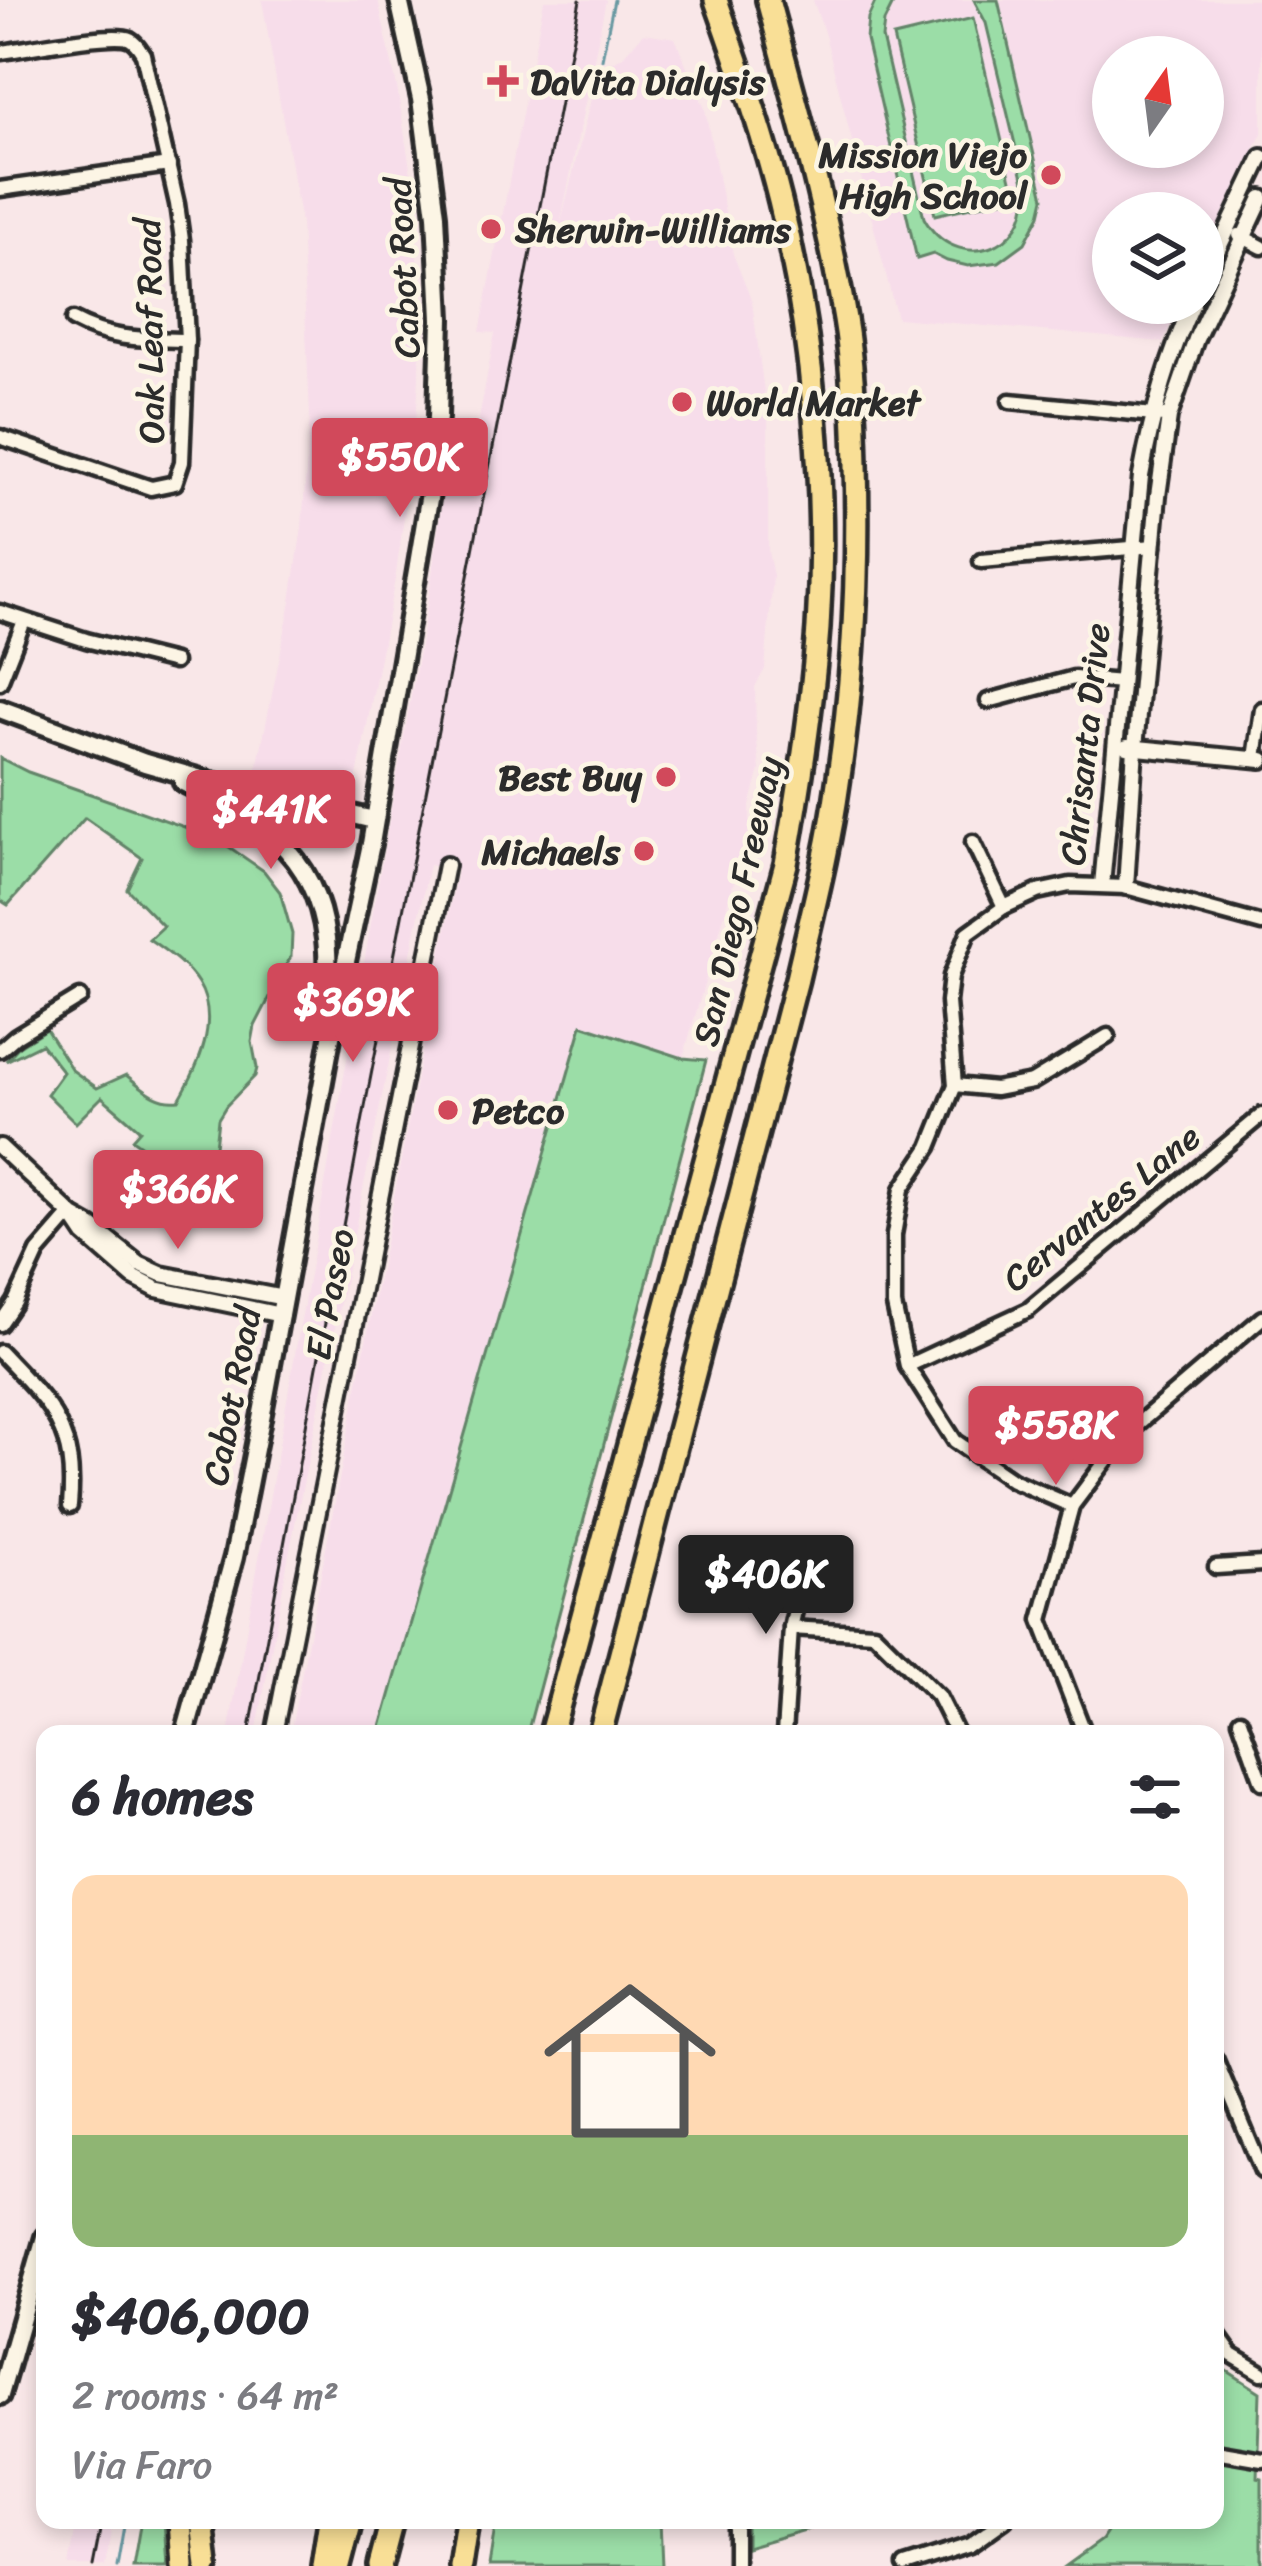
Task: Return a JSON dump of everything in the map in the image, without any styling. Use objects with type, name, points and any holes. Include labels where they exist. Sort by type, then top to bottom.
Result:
[{"type":"highway","name":"San Diego Freeway","points":[[552,1725],[786,865],[804,765],[816,650],[819,495],[800,303],[781,203],[716,0]]},
{"type":"highway","name":"San Diego Freeway","points":[[602,1725],[796,980],[823,867],[847,708],[857,599],[857,504],[846,321],[812,164],[768,0]]},
{"type":"highway","points":[[181,2529],[183,2566]]},
{"type":"highway","points":[[203,2529],[207,2566]]},
{"type":"highway","points":[[323,2566],[328,2529]]},
{"type":"highway","points":[[339,2566],[349,2529]]},
{"type":"highway","points":[[380,2566],[390,2529]]},
{"type":"highway","points":[[460,2566],[466,2529]]},
{"type":"main road","name":"Cabot Road","points":[[187,1725],[234,1557],[427,516],[440,372],[440,274],[431,164],[399,0]]},
{"type":"main road","points":[[0,709],[145,763],[374,820]]},
{"type":"main road","points":[[145,763],[248,815],[286,848],[302,870],[321,910],[333,1022]]},
{"type":"main road","points":[[0,2395],[36,2269]]},
{"type":"street","name":"Oak Leaf Road","points":[[0,437],[151,488],[175,483],[182,462],[187,340],[182,239],[143,54],[132,40],[113,37],[1,52]]},
{"type":"street","points":[[1224,236],[1262,157]]},
{"type":"street","points":[[0,189],[169,165]]},
{"type":"street","name":"Chrisanta Drive","points":[[1126,887],[1135,748],[1169,417],[1196,339],[1262,198]]},
{"type":"street","points":[[1227,229],[1262,247]]},
{"type":"street","points":[[73,320],[119,338],[187,340]]},
{"type":"street","name":"Chrisanta Drive","points":[[1072,1507],[1012,1480],[955,1441],[907,1366],[894,1305],[894,1235],[902,1189],[929,1147],[955,1085],[948,1002],[951,976],[968,933],[1004,907],[1037,892],[1102,885],[1141,476],[1152,414],[1183,324]]},
{"type":"street","points":[[1010,401],[1169,417]]},
{"type":"street","points":[[981,560],[1154,546]]},
{"type":"street","points":[[0,612],[174,662]]},
{"type":"street","points":[[0,682],[24,621]]},
{"type":"street","points":[[988,701],[1074,678],[1122,682]]},
{"type":"street","points":[[1115,746],[1258,759],[1262,710]]},
{"type":"street","points":[[973,842],[1004,907]]},
{"type":"street","name":"El Paseo","points":[[276,1725],[446,865]]},
{"type":"street","points":[[1102,885],[1126,887],[1262,924]]},
{"type":"street","points":[[0,1050],[80,997]]},
{"type":"street","points":[[955,1085],[994,1089],[1032,1082],[1108,1036]]},
{"type":"street","name":"Cervantes Lane","points":[[907,1366],[1028,1310],[1262,1114]]},
{"type":"street","points":[[0,1147],[71,1214],[139,1264],[160,1274],[282,1306]]},
{"type":"street","points":[[0,1324],[38,1252],[71,1214]]},
{"type":"street","points":[[1082,1725],[1041,1620],[1072,1507],[1127,1432],[1262,1318]]},
{"type":"street","points":[[0,1352],[62,1426],[73,1473],[70,1506]]},
{"type":"street","points":[[785,1725],[791,1628],[809,1550]]},
{"type":"street","points":[[1216,1567],[1262,1563]]},
{"type":"street","points":[[791,1628],[874,1633],[938,1696],[952,1725]]},
{"type":"street","points":[[1240,1720],[1262,1782]]},
{"type":"street","points":[[1224,2077],[1258,2151],[1262,2171]]},
{"type":"street","points":[[1224,2344],[1232,2355],[1262,2373]]},
{"type":"street","points":[[1224,2453],[1262,2459]]},
{"type":"street","points":[[735,2529],[735,2566]]},
{"type":"street","points":[[905,2566],[970,2545],[992,2529]]},
{"type":"shaded area","points":[[262,0],[378,0],[411,174],[420,304],[414,447],[396,574],[356,782],[340,792],[256,773],[291,601],[310,416],[301,223]]},
{"type":"shaded area","points":[[544,0],[606,0],[559,230],[598,70],[622,57],[644,33],[675,38],[705,109],[733,254],[752,302],[768,422],[768,552],[773,576],[765,669],[755,687],[760,770],[750,826],[683,1058],[582,1026],[382,1725],[292,1725],[457,871],[429,865],[258,1725],[230,1725],[430,589],[453,421],[478,424],[495,333],[480,332]]},
{"type":"shaded area","name":"Mission Viejo High School","points":[[813,0],[1262,0],[1262,133],[1224,211],[1224,192],[1092,192],[1092,324],[1171,324],[1163,342],[897,318]]},
{"type":"shaded area","points":[[75,2529],[111,2529],[105,2566],[69,2566]]},
{"type":"green space","points":[[876,0],[895,0],[882,38],[924,218],[938,236],[972,250],[1005,240],[1024,208],[1025,186],[986,23],[974,0],[998,0],[1044,198],[1025,243],[999,262],[968,266],[933,254],[917,259],[866,39]]},
{"type":"green space","points":[[973,18],[1015,197],[935,215],[893,37]]},
{"type":"green space","points":[[0,758],[216,838],[264,871],[280,892],[292,934],[291,956],[255,1026],[255,1076],[218,1119],[213,1165],[197,1180],[132,1139],[140,1130],[102,1097],[76,1123],[47,1094],[63,1072],[41,1044],[6,1061],[46,1029],[72,1070],[97,1088],[126,1075],[157,1097],[179,1100],[204,1043],[207,1012],[193,976],[149,939],[163,926],[127,889],[142,858],[85,818],[8,905],[0,900]]},
{"type":"green space","points":[[582,1025],[683,1058],[706,1060],[529,1725],[382,1725]]},
{"type":"green space","points":[[1224,2369],[1260,2392],[1257,2477],[1262,2478],[1262,2566],[1066,2566],[1102,2540],[1109,2529],[1224,2529]]},
{"type":"green space","points":[[139,2529],[165,2529],[167,2566],[133,2566]]},
{"type":"green space","points":[[495,2529],[660,2529],[662,2566],[489,2566]]},
{"type":"green space","points":[[746,2529],[809,2529],[746,2547]]},
{"type":"waterway","points":[[602,59],[614,0]]},
{"type":"waterway","points":[[117,2566],[123,2529]]},
{"type":"railway","points":[[251,1725],[367,1096],[580,0]]},
{"type":"railway","points":[[93,2566],[100,2529]]},
{"type":"place","name":"DaVita Dialysis","points":[[503,81]]},
{"type":"place","name":"Mission Viejo High School","points":[[1051,175]]},
{"type":"place","name":"Sherwin-Williams","points":[[491,229]]},
{"type":"place","name":"World Market","points":[[682,402]]},
{"type":"place","name":"Best Buy","points":[[666,777]]},
{"type":"place","name":"Michaels","points":[[644,851]]},
{"type":"place","name":"Petco","points":[[448,1110]]}]
